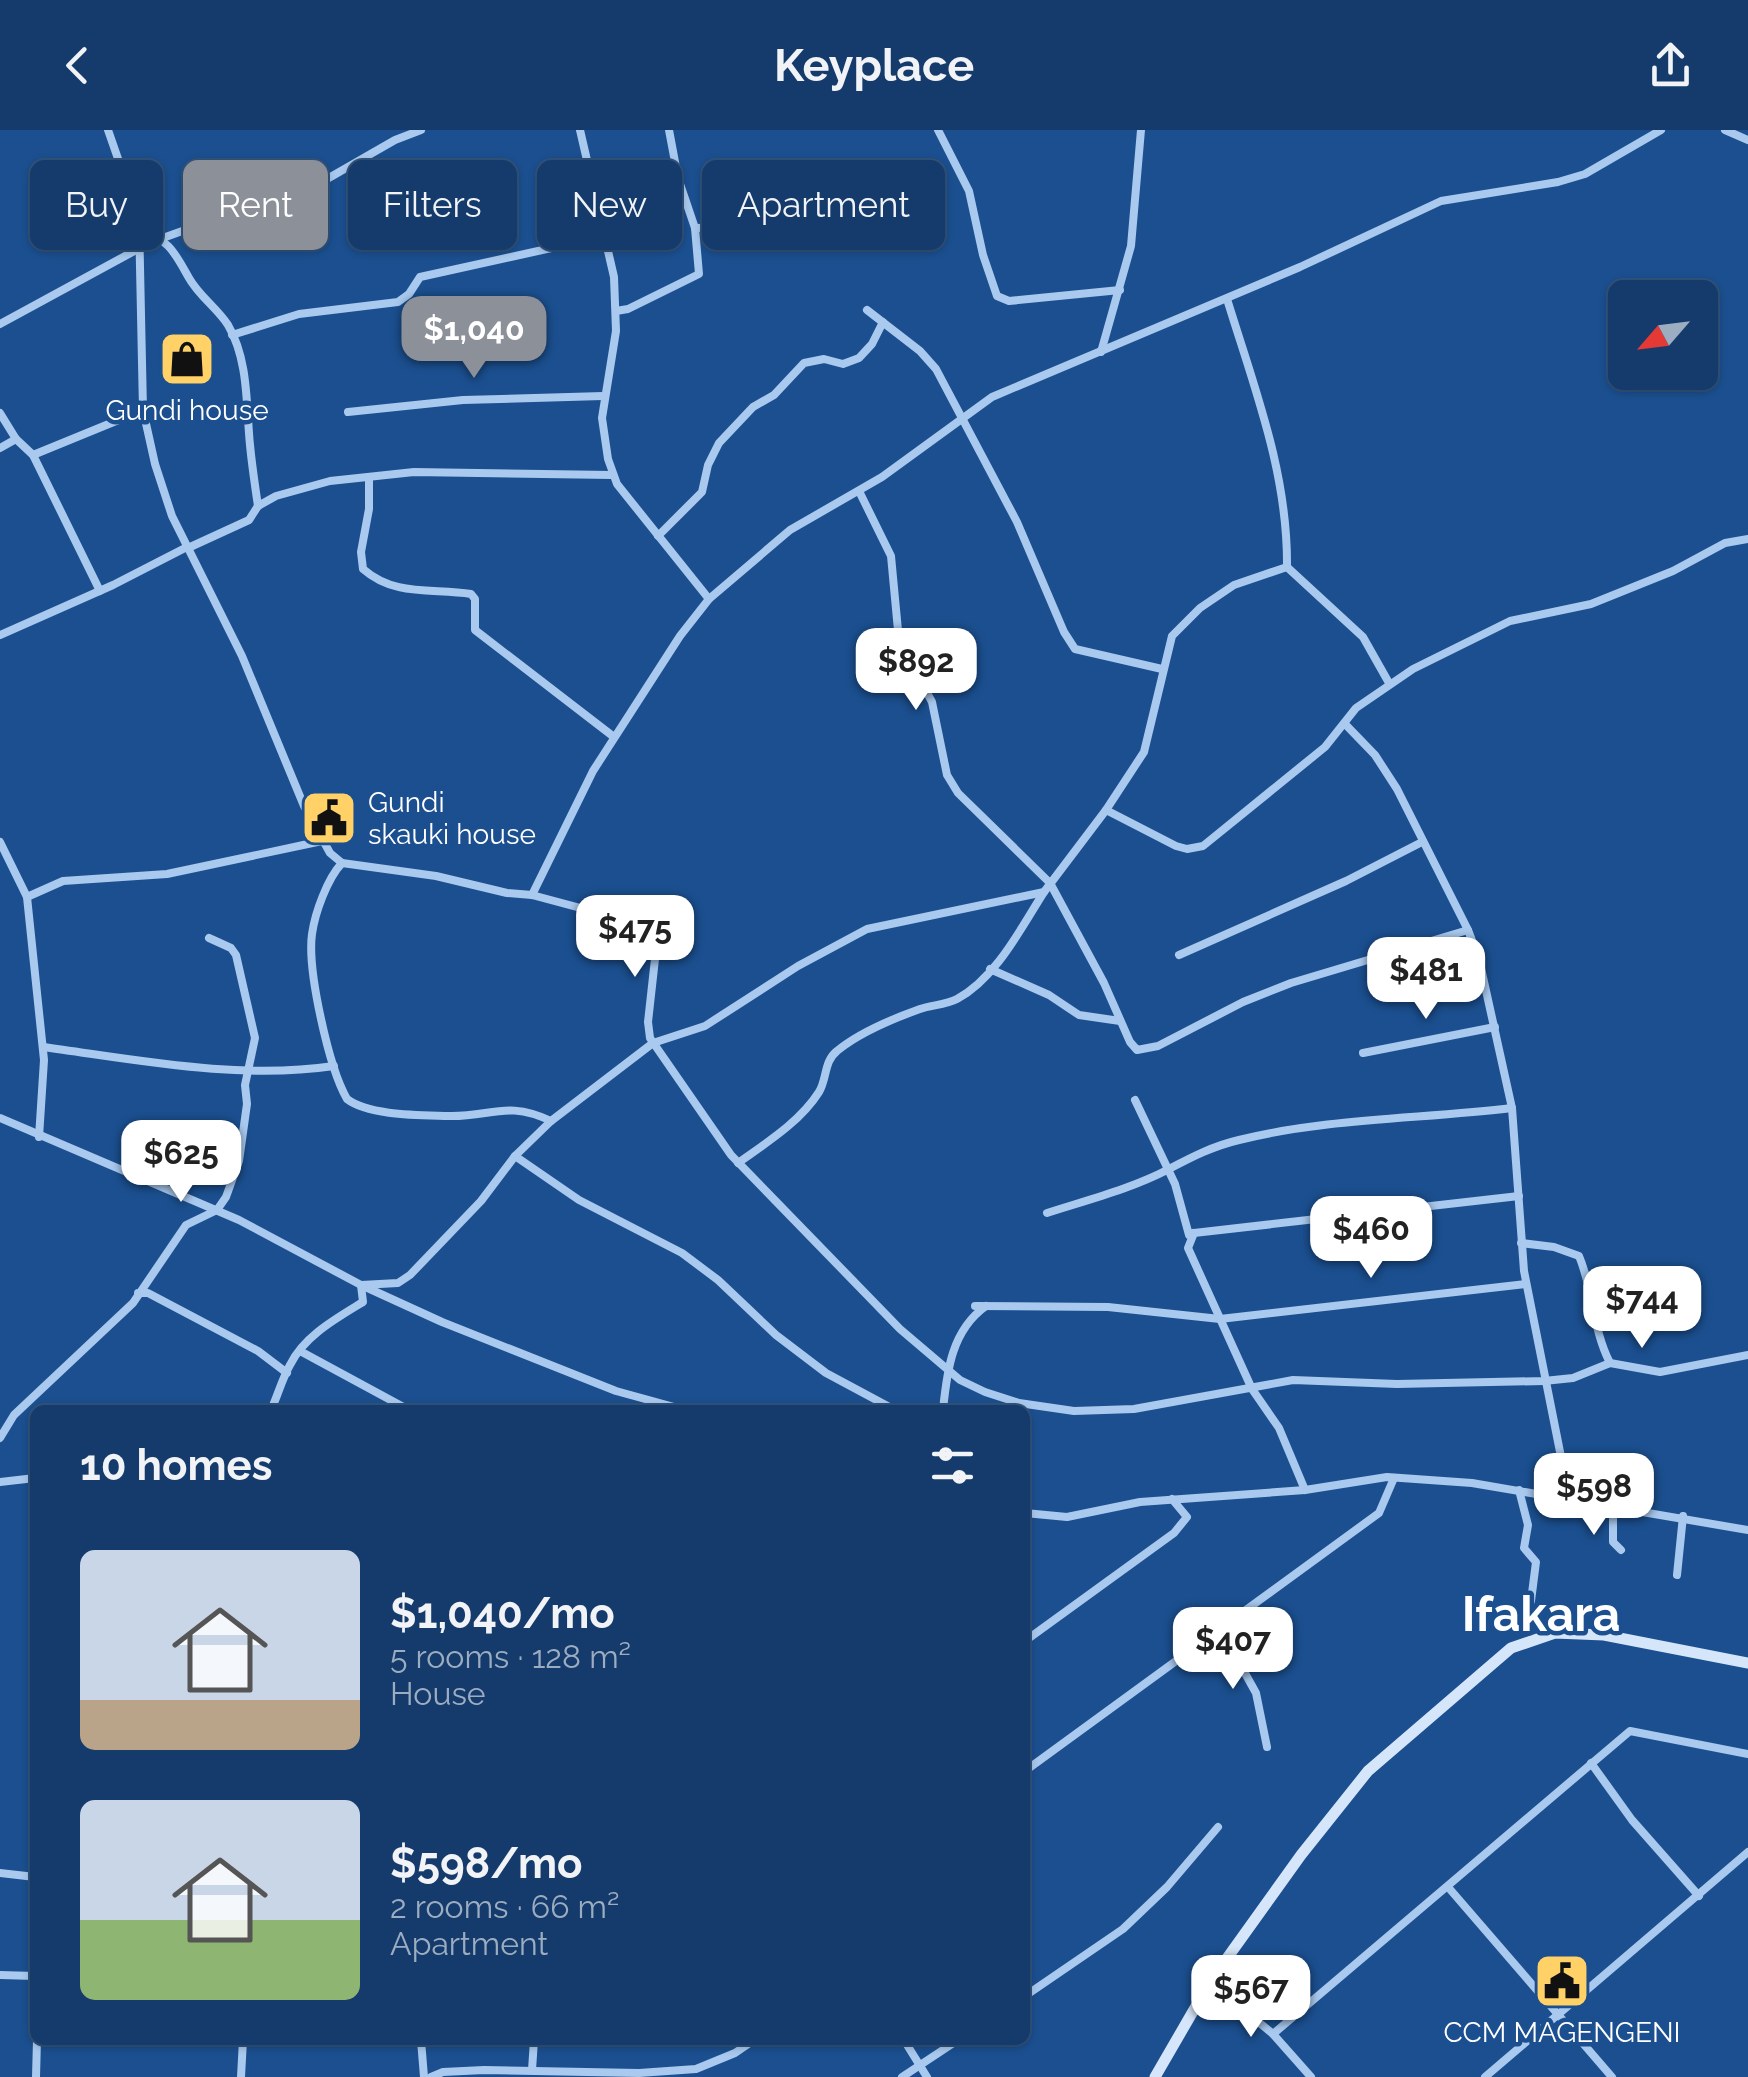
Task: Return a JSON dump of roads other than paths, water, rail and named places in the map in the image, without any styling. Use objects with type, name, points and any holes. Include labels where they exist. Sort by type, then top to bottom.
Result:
[{"type":"main road","points":[[1155,2077],[1210,1982],[1301,1855],[1368,1771],[1511,1648],[1555,1633],[1604,1635],[1748,1662]]},
{"type":"street","points":[[108,130],[119,160]]},
{"type":"street","points":[[163,238],[327,179],[420,130]]},
{"type":"street","points":[[580,130],[587,160]]},
{"type":"street","points":[[616,310],[628,309],[699,274],[695,228],[678,178],[668,130]]},
{"type":"street","points":[[938,130],[969,191],[997,296],[1010,301],[1120,290]]},
{"type":"street","points":[[1101,352],[1130,246],[1141,130]]},
{"type":"street","points":[[532,895],[570,814],[614,738],[709,598],[790,530],[898,466],[992,397],[1227,299],[1441,201],[1585,174],[1661,130]]},
{"type":"street","points":[[1725,130],[1748,140]]},
{"type":"street","points":[[695,228],[702,228]]},
{"type":"street","points":[[163,241],[232,335],[248,399],[258,506]]},
{"type":"street","points":[[0,324],[136,250]]},
{"type":"street","points":[[138,250],[143,410],[155,464],[172,516],[242,656],[304,806],[330,854],[342,863],[532,895],[629,921],[649,931],[655,960],[648,1022],[653,1043],[738,1163],[900,1329],[948,1370],[969,1385],[1027,1405]]},
{"type":"street","points":[[232,335],[299,314],[398,302],[420,277],[542,250]]},
{"type":"street","points":[[608,250],[616,310],[603,396],[603,428],[612,476],[709,598]]},
{"type":"street","points":[[1227,299],[1268,429],[1284,517],[1286,567],[1363,637],[1389,683]]},
{"type":"street","points":[[867,310],[934,364],[1017,522],[1075,649],[1162,669]]},
{"type":"street","points":[[658,536],[702,492],[708,465],[720,443],[753,407],[774,395],[804,363],[824,358],[843,364],[859,358],[884,322]]},
{"type":"street","points":[[348,412],[463,400],[603,396]]},
{"type":"street","points":[[34,455],[143,410]]},
{"type":"street","points":[[0,413],[16,439],[34,455],[100,591]]},
{"type":"street","points":[[0,448],[16,439]]},
{"type":"street","points":[[0,635],[249,520],[258,506],[276,496],[315,484],[414,472],[612,476]]},
{"type":"street","points":[[369,477],[369,509],[360,559],[363,569],[407,591],[472,594],[475,630],[614,738]]},
{"type":"street","points":[[859,491],[891,556],[898,641],[936,713],[949,780],[1047,888],[1104,983],[1133,1047],[1148,1050],[1290,983],[1468,930]]},
{"type":"street","points":[[1106,810],[1176,846],[1204,846],[1325,747],[1356,708],[1389,683],[1510,621],[1591,604],[1673,571],[1725,543],[1748,539]]},
{"type":"street","points":[[738,1163],[782,1131],[812,1101],[835,1052],[874,1028],[955,1000],[990,970],[1144,752],[1172,636],[1200,608],[1234,585],[1286,567]]},
{"type":"street","points":[[1346,724],[1376,754],[1397,789],[1468,930],[1496,1027],[1512,1108],[1526,1284],[1570,1502]]},
{"type":"street","points":[[27,897],[62,882],[167,874],[322,841]]},
{"type":"street","points":[[0,842],[27,897],[43,1048],[39,1137]]},
{"type":"street","points":[[1178,955],[1346,881],[1422,842]]},
{"type":"street","points":[[342,863],[332,875],[312,931],[318,998],[334,1066],[349,1102],[368,1109],[451,1116],[517,1109],[551,1121]]},
{"type":"street","points":[[360,1285],[398,1283],[410,1275],[551,1121],[653,1043],[705,1026],[798,966],[867,929],[1047,888]]},
{"type":"street","points":[[0,1438],[14,1414],[133,1302],[186,1224],[216,1210],[226,1197],[240,1161],[247,1072],[255,1038],[238,961],[231,948],[208,938]]},
{"type":"street","points":[[990,970],[1049,995],[1079,1015],[1120,1020]]},
{"type":"street","points":[[1363,1053],[1496,1027]]},
{"type":"street","points":[[43,1048],[247,1072],[296,1072],[334,1066]]},
{"type":"street","points":[[1135,1100],[1168,1169],[1189,1235],[1519,1196]]},
{"type":"street","points":[[1046,1213],[1168,1169],[1200,1151],[1293,1130],[1512,1108]]},
{"type":"street","points":[[0,1118],[216,1210],[360,1285],[442,1322],[579,1377],[669,1405]]},
{"type":"street","points":[[516,1156],[579,1200],[682,1253],[718,1280],[776,1336],[826,1373],[886,1405]]},
{"type":"street","points":[[1194,1233],[1188,1248],[1252,1389],[1279,1428],[1305,1490]]},
{"type":"street","points":[[1521,1243],[1554,1247],[1579,1256],[1596,1330],[1610,1363]]},
{"type":"street","points":[[975,1306],[1108,1307],[1220,1319],[1526,1284]]},
{"type":"street","points":[[273,1405],[300,1350],[331,1322],[364,1302],[360,1285]]},
{"type":"street","points":[[137,1292],[148,1294],[258,1351],[286,1373]]},
{"type":"street","points":[[944,1405],[954,1349],[969,1318],[986,1306]]},
{"type":"street","points":[[300,1350],[400,1405]]},
{"type":"street","points":[[1030,1405],[1074,1410],[1134,1409],[1293,1380],[1397,1384],[1544,1381],[1573,1378],[1610,1363],[1660,1372],[1748,1354]]},
{"type":"street","points":[[1030,1767],[1380,1513],[1394,1478]]},
{"type":"street","points":[[1030,1516],[1066,1517],[1140,1502],[1305,1490],[1394,1478],[1519,1490],[1570,1502],[1683,1516],[1748,1530]]},
{"type":"street","points":[[0,1482],[30,1479]]},
{"type":"street","points":[[1519,1490],[1528,1525],[1524,1548],[1536,1562],[1531,1601]]},
{"type":"street","points":[[1030,1638],[1174,1533],[1187,1517],[1172,1499]]},
{"type":"street","points":[[1613,1508],[1613,1542],[1621,1550]]},
{"type":"street","points":[[1677,1575],[1683,1516]]},
{"type":"street","points":[[1220,1630],[1256,1693],[1267,1747]]},
{"type":"street","points":[[1273,2034],[1633,1730],[1748,1754]]},
{"type":"street","points":[[1590,1763],[1632,1820],[1698,1896]]},
{"type":"street","points":[[1030,1993],[1124,1929],[1168,1888],[1218,1827]]},
{"type":"street","points":[[1486,2077],[1748,1852]]},
{"type":"street","points":[[0,1872],[30,1876]]},
{"type":"street","points":[[1448,1888],[1612,2077]]},
{"type":"street","points":[[0,1975],[30,1976]]},
{"type":"street","points":[[1210,1982],[1273,2034],[1311,2077]]},
{"type":"street","points":[[36,2077],[37,2045]]},
{"type":"street","points":[[241,2077],[243,2045]]},
{"type":"street","points":[[422,2045],[428,2077],[458,2071],[597,2074],[696,2068],[747,2045]]},
{"type":"street","points":[[532,2070],[534,2045]]},
{"type":"street","points":[[907,2045],[927,2077]]},
{"type":"street","points":[[902,2077],[950,2045]]},
{"type":"place","name":"Gundi house","points":[[187,359]]},
{"type":"place","name":"Gundi skauki house","points":[[329,818]]},
{"type":"place","name":"CCM MAGENGENI","points":[[1562,1981]]},
{"type":"district","name":"Ifakara","points":[[1541,1614]]}]
